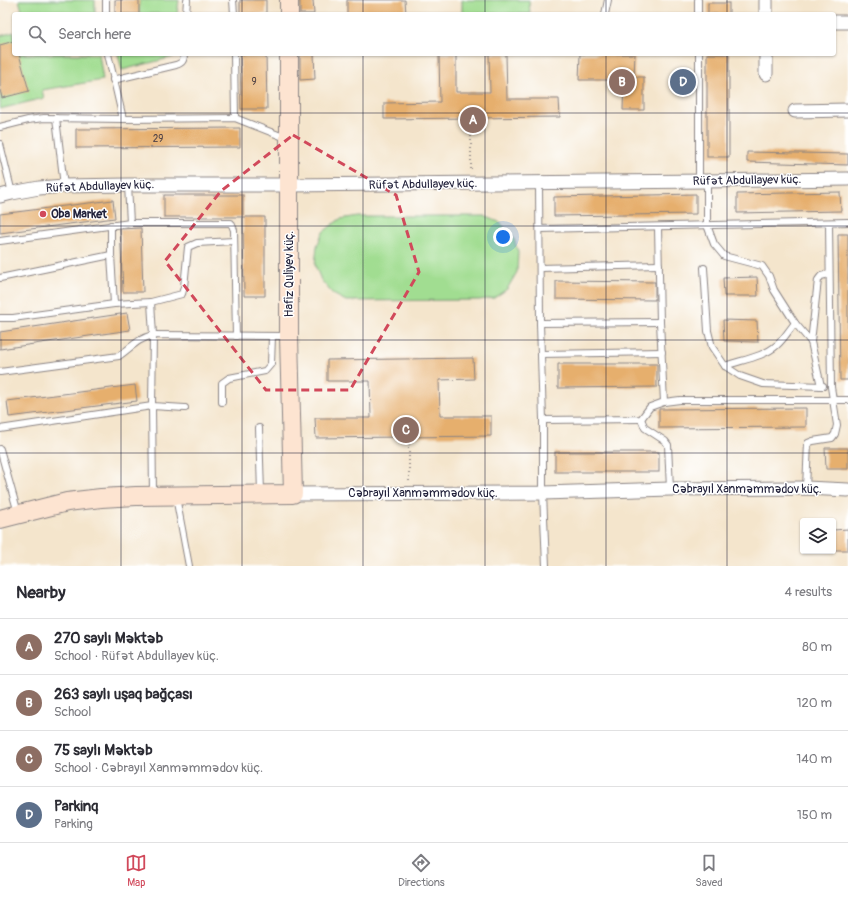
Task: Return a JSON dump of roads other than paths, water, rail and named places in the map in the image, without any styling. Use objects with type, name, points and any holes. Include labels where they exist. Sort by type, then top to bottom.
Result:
[{"type":"street","points":[[289,0],[289,12]]},
{"type":"street","points":[[766,0],[766,12]]},
{"type":"street","points":[[836,22],[848,22]]},
{"type":"street","name":"Hafiz Quliyev küç.","points":[[289,56],[289,185],[280,336],[293,494]]},
{"type":"street","points":[[766,56],[766,74]]},
{"type":"street","points":[[794,111],[848,110]]},
{"type":"street","name":"Rüfət Abdullayev küç.","points":[[6,195],[39,188],[64,186],[539,183],[848,179]]},
{"type":"street","name":"Cəbrayıl Xanməmmədov küç.","points":[[0,519],[67,502],[101,498],[153,496],[543,493],[670,489],[806,488],[848,490]]},
{"type":"lane","points":[[106,0],[106,12]]},
{"type":"lane","points":[[186,12],[187,0]]},
{"type":"lane","points":[[233,0],[234,12]]},
{"type":"lane","points":[[605,12],[608,0]]},
{"type":"lane","points":[[698,0],[698,12]]},
{"type":"lane","points":[[108,56],[123,119]]},
{"type":"lane","points":[[113,80],[176,65],[181,63],[184,56]]},
{"type":"lane","points":[[234,56],[236,118]]},
{"type":"lane","points":[[698,56],[703,181],[707,225],[714,244],[724,256],[762,266],[770,276],[774,290],[795,323],[811,342]]},
{"type":"lane","points":[[0,127],[28,120],[44,118],[236,118],[289,140]]},
{"type":"lane","points":[[56,118],[64,186]]},
{"type":"lane","points":[[0,144],[6,195]]},
{"type":"lane","points":[[539,183],[543,493],[546,566]]},
{"type":"lane","points":[[128,185],[130,223]]},
{"type":"lane","points":[[540,229],[848,222]]},
{"type":"lane","points":[[0,241],[130,223],[231,223],[234,230],[236,336]]},
{"type":"lane","points":[[806,488],[808,443],[813,440],[832,438],[835,434],[837,425],[830,387],[828,223]]},
{"type":"lane","points":[[111,225],[114,304]]},
{"type":"lane","points":[[658,227],[660,322],[664,402]]},
{"type":"lane","points":[[0,318],[13,318],[114,304],[151,302],[182,294],[188,247],[197,243],[234,241]]},
{"type":"lane","points":[[0,278],[111,255]]},
{"type":"lane","points":[[540,268],[659,265]]},
{"type":"lane","points":[[704,268],[708,331],[712,347],[725,366],[740,376],[763,384],[830,387]]},
{"type":"lane","points":[[820,386],[811,342],[818,280],[821,276],[829,274]]},
{"type":"lane","points":[[151,302],[153,335],[153,496]]},
{"type":"lane","points":[[540,323],[660,322]]},
{"type":"lane","points":[[725,366],[768,352],[778,344],[795,323]]},
{"type":"lane","points":[[0,372],[119,356],[144,337],[153,335],[280,336],[271,364],[265,371],[229,378],[222,383],[222,402]]},
{"type":"lane","points":[[541,354],[662,352]]},
{"type":"lane","points":[[641,419],[650,407],[664,402],[680,400],[848,400]]},
{"type":"lane","points":[[0,429],[152,406],[186,408]]},
{"type":"lane","points":[[543,420],[641,419]]},
{"type":"lane","points":[[641,419],[645,428],[668,444],[670,489]]},
{"type":"lane","points":[[260,428],[260,495]]},
{"type":"lane","points":[[0,449],[18,514]]},
{"type":"lane","points":[[176,496],[189,566]]},
{"type":"place","name":"263 saylı uşaq bağçası","points":[[622,82]]},
{"type":"place","name":"Parkinq","points":[[683,82]]},
{"type":"place","name":"270 saylı Məktəb","points":[[473,120]]},
{"type":"place","name":"Oba Market","points":[[43,214]]},
{"type":"place","name":"75 saylı Məktəb","points":[[406,430]]}]
